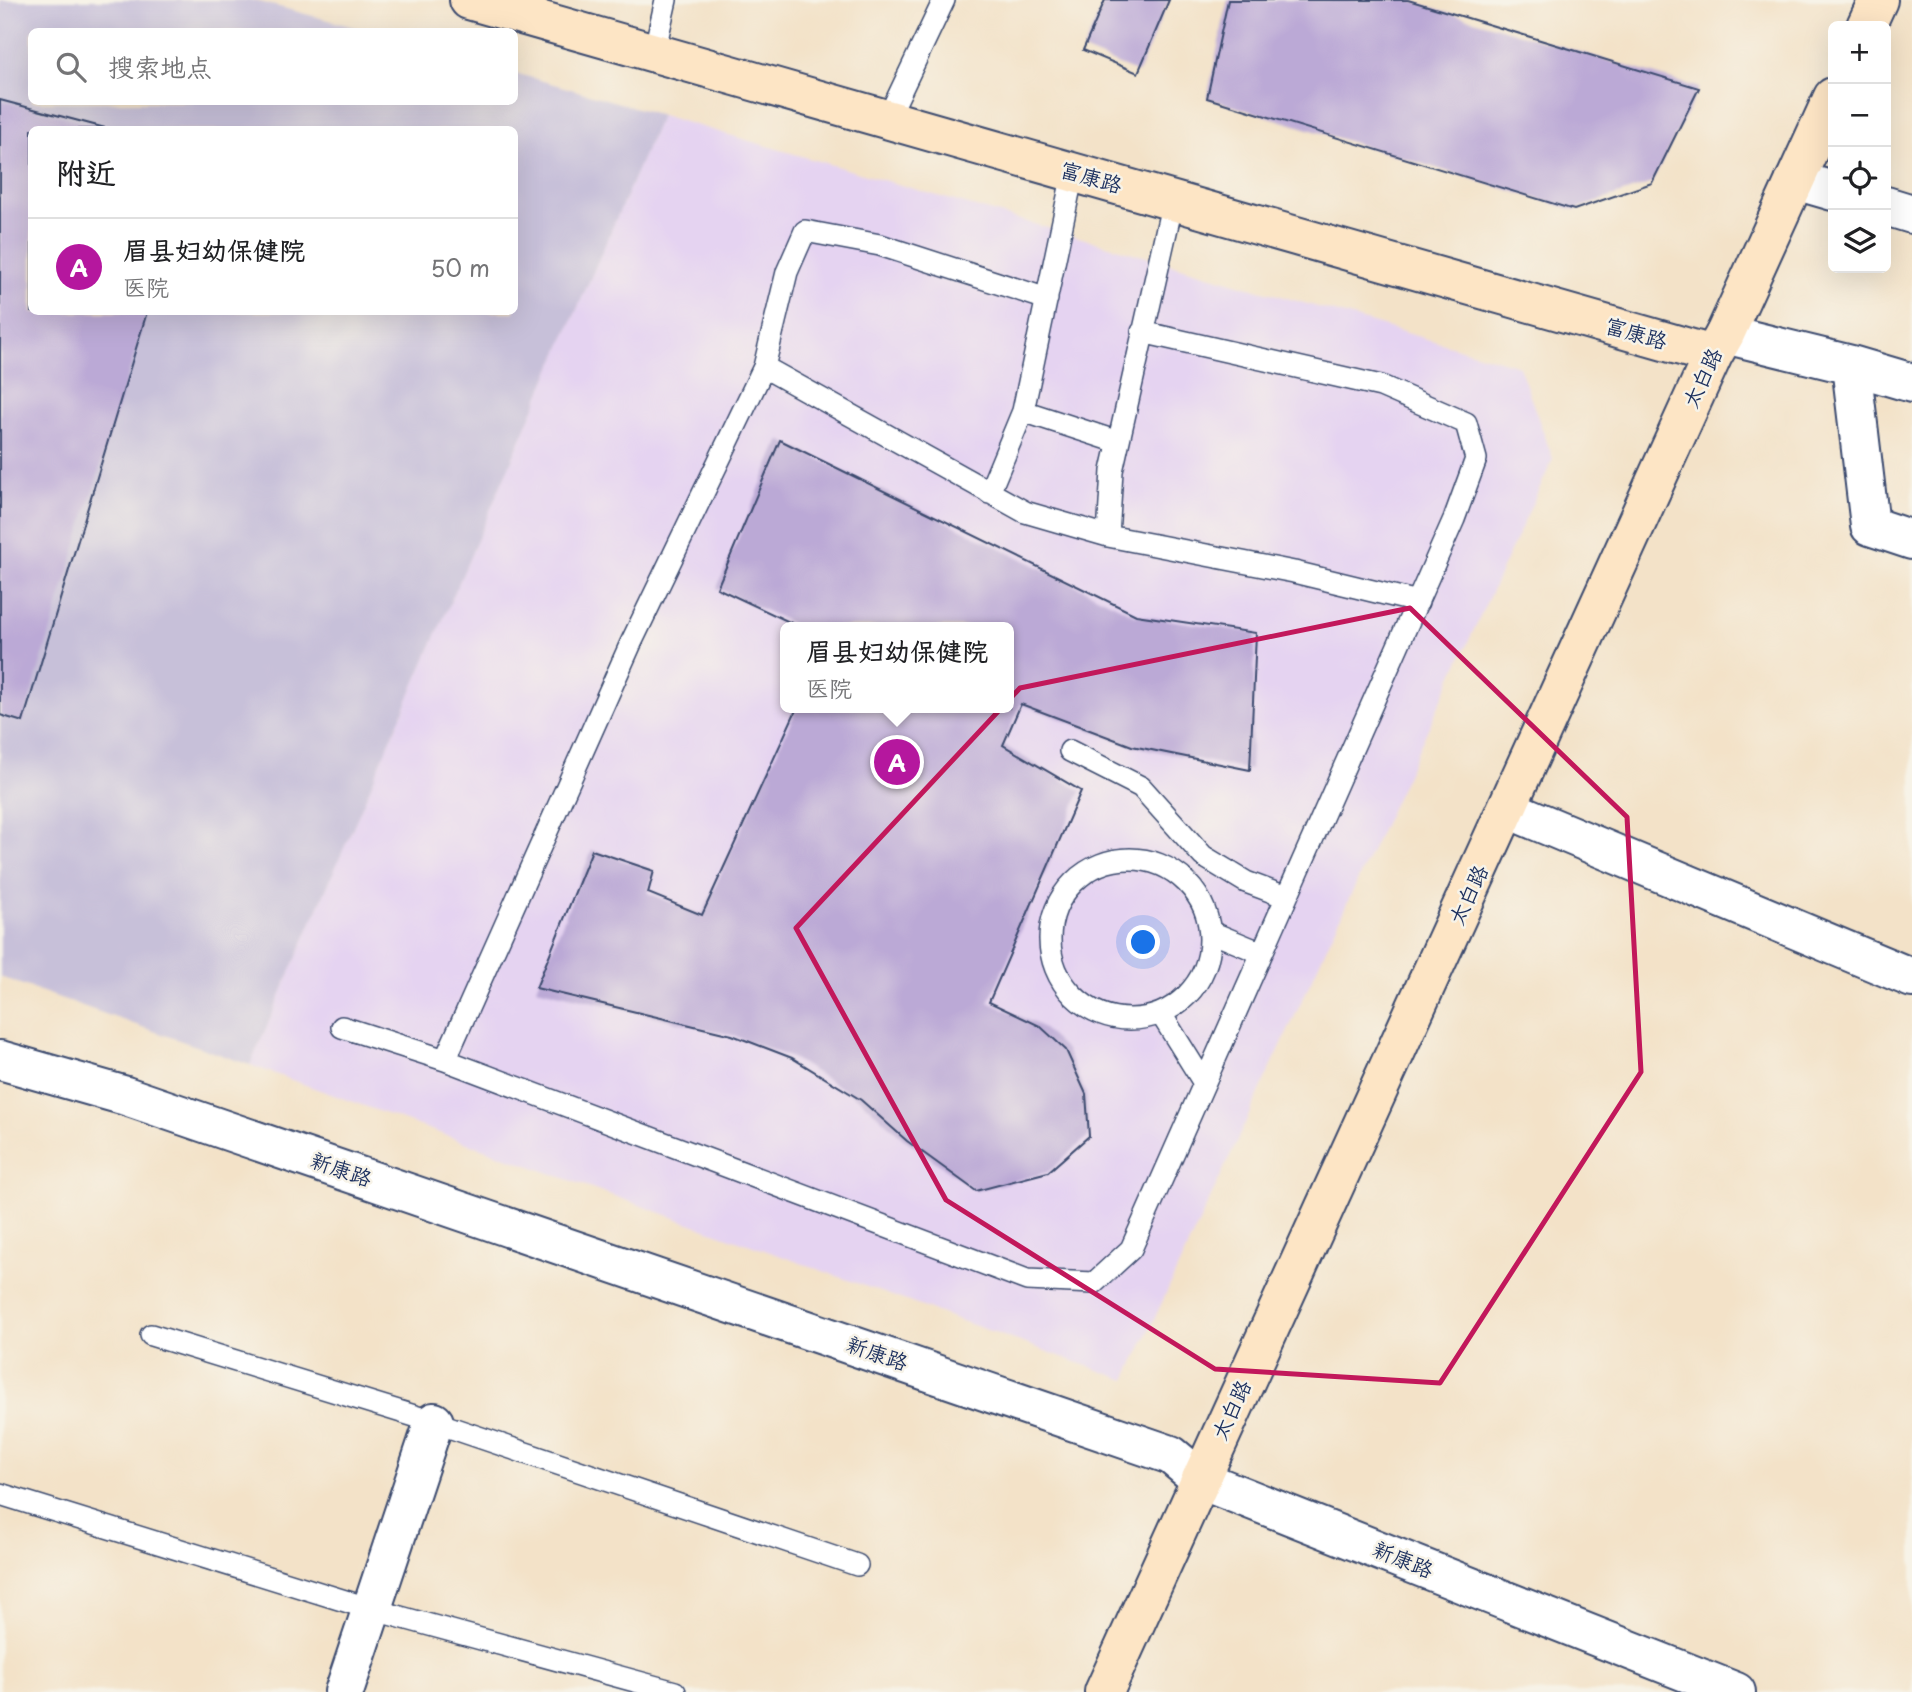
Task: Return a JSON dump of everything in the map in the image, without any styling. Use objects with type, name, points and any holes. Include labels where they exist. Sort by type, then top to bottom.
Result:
[{"type":"main road","name":"富康路","points":[[469,0],[1173,201],[1719,344]]},
{"type":"main road","points":[[1868,21],[1878,0]]},
{"type":"main road","name":"太白路","points":[[1104,1692],[1828,108]]},
{"type":"street","points":[[1795,180],[1828,190]]},
{"type":"street","points":[[1891,208],[1912,214]]},
{"type":"street","name":"富康路","points":[[1719,344],[1852,365],[1912,383]]},
{"type":"street","points":[[1852,365],[1870,526],[1912,540]]},
{"type":"street","points":[[1508,809],[1912,978]]},
{"type":"street","name":"新康路","points":[[0,1060],[126,1096],[1171,1455],[1201,1480],[1736,1692]]},
{"type":"street","points":[[344,1692],[434,1422]]},
{"type":"lane","points":[[654,53],[667,0]]},
{"type":"lane","points":[[887,120],[944,0]]},
{"type":"lane","points":[[989,493],[1023,411],[1073,173]]},
{"type":"lane","points":[[1108,536],[1112,471],[1173,201]]},
{"type":"lane","points":[[445,1060],[631,643],[764,367],[787,272],[805,231],[880,245],[1047,299]]},
{"type":"lane","points":[[342,1027],[445,1060],[1027,1280],[1094,1283],[1131,1249],[1418,602],[1454,519],[1476,459],[1466,423],[1381,386],[1142,332]]},
{"type":"lane","points":[[764,367],[1025,512],[1108,536],[1294,572],[1418,602]]},
{"type":"lane","points":[[1023,411],[1118,442]]},
{"type":"lane","points":[[1070,751],[1141,787],[1203,856],[1246,882],[1286,897]]},
{"type":"lane","points":[[1119,859],[1147,860],[1171,869],[1191,886],[1205,908],[1211,932],[1209,958],[1199,982],[1182,1001],[1161,1014],[1135,1020],[1108,1017],[1083,1005],[1063,986],[1051,961],[1049,934],[1055,907],[1071,884],[1093,867],[1119,859]]},
{"type":"lane","points":[[1211,932],[1262,953]]},
{"type":"lane","points":[[1161,1014],[1204,1083]]},
{"type":"lane","points":[[151,1335],[434,1422],[858,1564]]},
{"type":"lane","points":[[0,1494],[372,1609],[675,1692]]},
{"type":"highlighted area","points":[[1410,608],[1627,817],[1641,1072],[1440,1383],[1215,1369],[946,1200],[796,928],[1020,688]]},
{"type":"shaded area","points":[[0,0],[253,0],[358,28],[28,28],[28,105],[518,105],[518,74],[661,115],[250,1065],[0,977]]},
{"type":"shaded area","points":[[661,115],[1519,366],[1553,459],[1126,1380],[250,1065]]},
{"type":"building","points":[[1105,0],[1169,0],[1138,73],[1083,50]]},
{"type":"building","points":[[1228,0],[1408,0],[1699,88],[1652,183],[1574,210],[1207,98]]},
{"type":"building","points":[[0,100],[98,126],[28,126],[28,315],[146,315],[23,722],[0,715]]},
{"type":"building","points":[[780,440],[1136,615],[1256,633],[1250,770],[1132,746],[1021,704],[1003,745],[1081,791],[989,1002],[1040,1026],[1066,1050],[1086,1094],[1089,1136],[1048,1172],[976,1191],[907,1141],[861,1100],[792,1058],[732,1035],[536,988],[592,850],[654,871],[648,893],[702,915],[795,713],[1014,713],[1014,622],[789,622],[717,588]]},
{"type":"place","name":"眉县妇幼保健院","points":[[897,762]]}]
